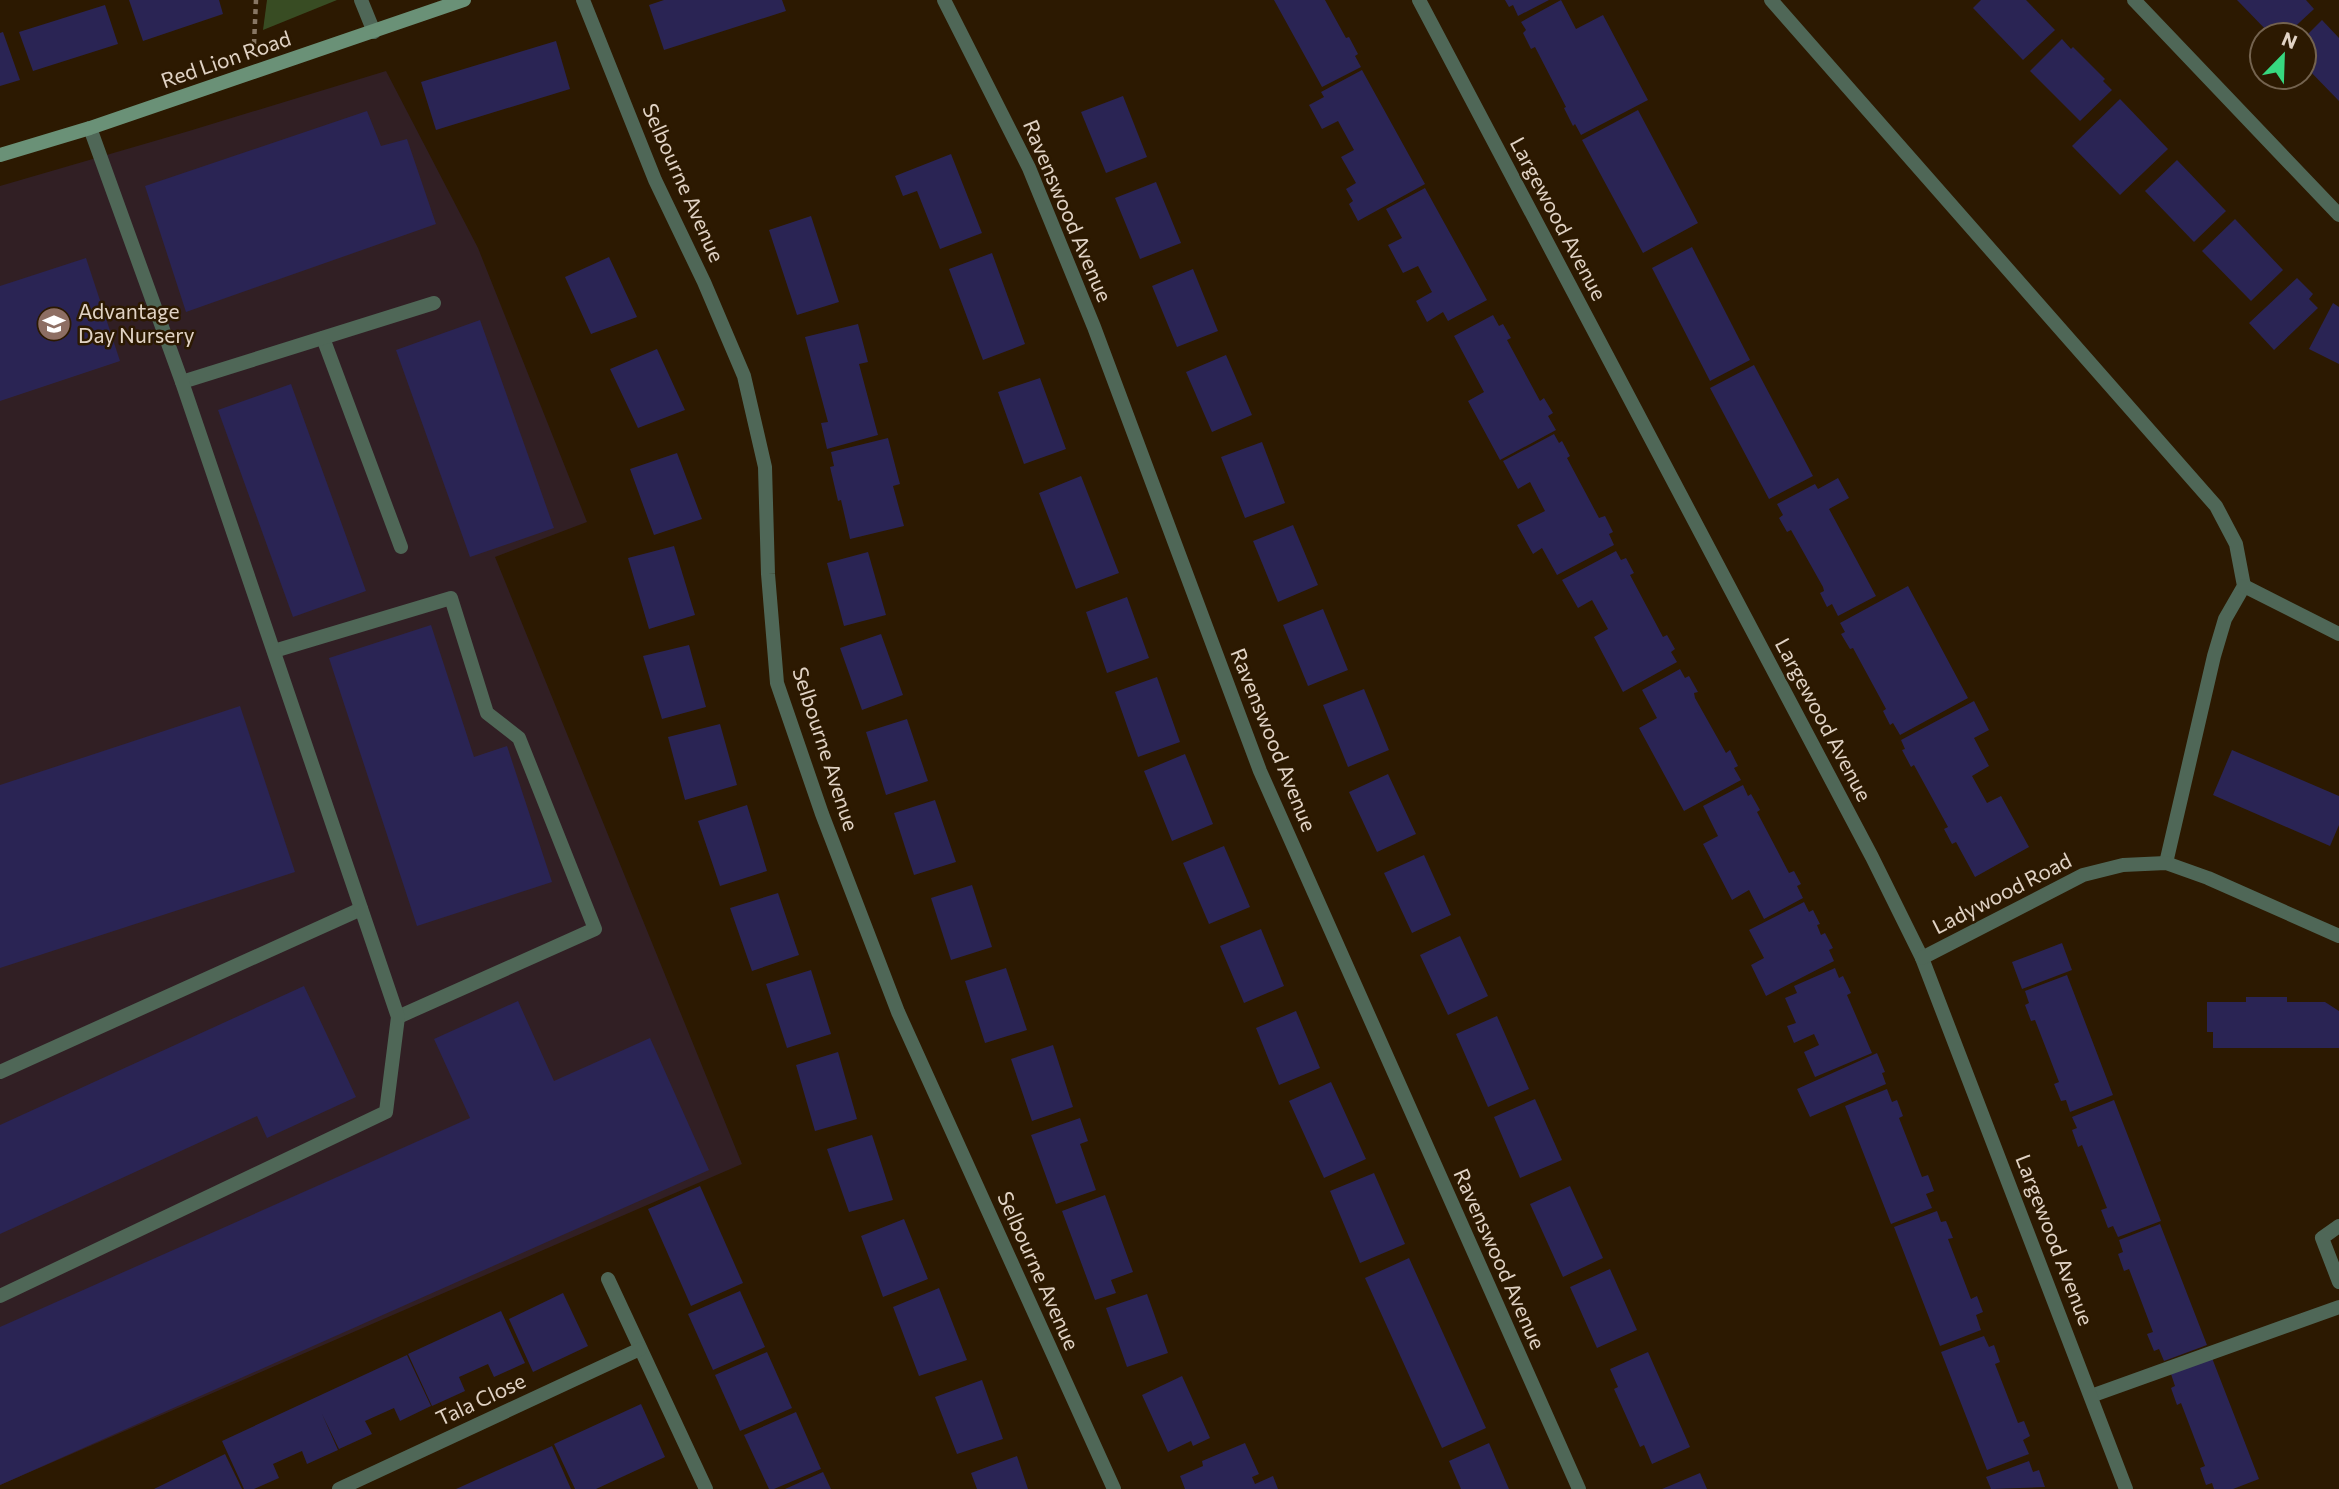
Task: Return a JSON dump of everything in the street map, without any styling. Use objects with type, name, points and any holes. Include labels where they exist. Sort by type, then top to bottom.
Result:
[{"type":"street","points":[[361,0],[373,32]]},
{"type":"street","name":"Red Lion Road","points":[[0,155],[90,128],[464,0]]},
{"type":"street","name":"Selbourne Avenue","points":[[583,0],[655,180],[704,282],[744,376],[765,467],[768,574],[777,683],[822,814],[898,1012],[1114,1489]]},
{"type":"street","name":"Ravenswood Avenue","points":[[944,0],[1028,168],[1094,327],[1260,771],[1579,1489]]},
{"type":"street","name":"Largewood Avenue","points":[[1419,0],[1872,857],[1922,958],[2126,1489]]},
{"type":"street","points":[[1771,0],[2216,506],[2236,544],[2244,586],[2225,619],[2214,656],[2166,863]]},
{"type":"street","points":[[2134,0],[2339,215]]},
{"type":"street","points":[[0,1296],[386,1112],[398,1017],[182,382],[90,128]]},
{"type":"street","points":[[182,382],[435,303]]},
{"type":"street","points":[[323,338],[401,547]]},
{"type":"street","points":[[2244,586],[2339,634]]},
{"type":"street","points":[[274,651],[451,598],[486,713],[519,738],[595,929],[398,1017]]},
{"type":"street","name":"Ladywood Road","points":[[1922,958],[2083,875],[2123,865],[2166,863],[2208,878],[2339,936]]},
{"type":"street","points":[[0,1072],[361,909]]},
{"type":"street","points":[[2339,1226],[2322,1238],[2339,1282]]},
{"type":"street","points":[[608,1279],[706,1489]]},
{"type":"street","points":[[2091,1396],[2339,1307]]},
{"type":"street","name":"Tala Close","points":[[339,1489],[640,1349]]},
{"type":"path","points":[[252,73],[256,0]]},
{"type":"shaded area","points":[[386,71],[478,248],[587,522],[495,557],[742,1164],[0,1485],[0,186]]},
{"type":"green space","points":[[267,0],[337,0],[263,30]]},
{"type":"building","points":[[129,0],[219,0],[223,14],[143,41]]},
{"type":"building","points":[[664,0],[782,0],[786,11],[664,50],[649,5]]},
{"type":"building","points":[[1274,0],[1325,0],[1346,38],[1349,37],[1361,67],[1322,87]]},
{"type":"building","points":[[1505,0],[1549,0],[1518,16],[1513,5],[1509,7]]},
{"type":"building","points":[[1561,0],[1576,29],[1603,15],[1648,100],[1581,135],[1575,124],[1573,126],[1535,47],[1531,49],[1521,22]]},
{"type":"building","points":[[1981,0],[2026,0],[2055,30],[2023,60],[1973,8]]},
{"type":"building","points":[[2237,0],[2306,0],[2314,9],[2301,21],[2257,21]]},
{"type":"building","points":[[105,5],[118,44],[33,71],[19,32]]},
{"type":"building","points":[[2322,20],[2339,38],[2339,101],[2318,79],[2318,24]]},
{"type":"building","points":[[3,32],[20,80],[0,86],[0,33]]},
{"type":"building","points":[[2062,39],[2105,79],[2103,81],[2112,90],[2080,121],[2030,71]]},
{"type":"building","points":[[556,41],[570,89],[436,130],[421,82]]},
{"type":"building","points":[[1362,70],[1425,184],[1358,221],[1349,204],[1353,201],[1346,189],[1356,183],[1341,157],[1354,150],[1338,121],[1322,129],[1309,105],[1324,97],[1321,92]]},
{"type":"building","points":[[1123,96],[1147,157],[1106,173],[1081,112]]},
{"type":"building","points":[[2120,99],[2168,149],[2120,195],[2072,146]]},
{"type":"building","points":[[1638,110],[1698,223],[1643,253],[1582,140]]},
{"type":"building","points":[[367,111],[381,146],[407,139],[436,224],[186,312],[145,186]]},
{"type":"building","points":[[951,154],[982,233],[940,249],[917,191],[903,196],[895,176]]},
{"type":"building","points":[[2177,160],[2226,211],[2194,242],[2145,191]]},
{"type":"building","points":[[1156,182],[1181,243],[1140,259],[1115,198]]},
{"type":"building","points":[[1425,188],[1487,300],[1448,321],[1443,312],[1427,322],[1416,301],[1432,292],[1418,266],[1403,273],[1388,245],[1402,238],[1386,209]]},
{"type":"building","points":[[811,216],[839,302],[797,315],[769,230]]},
{"type":"building","points":[[2235,219],[2283,270],[2251,301],[2202,251]]},
{"type":"building","points":[[1692,247],[1750,360],[1710,381],[1652,268]]},
{"type":"building","points":[[992,253],[1025,344],[983,360],[949,269]]},
{"type":"building","points":[[609,257],[637,317],[591,334],[565,277]]},
{"type":"building","name":"Advantage Day Nursery","points":[[86,258],[120,361],[0,401],[0,286]]},
{"type":"building","points":[[1193,269],[1218,331],[1177,347],[1152,286]]},
{"type":"building","points":[[2297,278],[2313,294],[2309,299],[2318,308],[2274,350],[2249,323]]},
{"type":"building","points":[[2333,303],[2339,307],[2339,364],[2309,349]]},
{"type":"building","points":[[1493,315],[1499,326],[1503,324],[1511,338],[1507,340],[1540,401],[1544,398],[1553,413],[1548,416],[1556,430],[1500,460],[1468,401],[1484,392],[1454,336]]},
{"type":"building","points":[[480,320],[554,528],[470,557],[396,350]]},
{"type":"building","points":[[858,324],[868,362],[859,364],[878,435],[827,449],[821,423],[828,422],[805,337]]},
{"type":"building","points":[[657,349],[685,410],[638,428],[610,369]]},
{"type":"building","points":[[1226,355],[1252,415],[1212,432],[1186,372]]},
{"type":"building","points":[[1754,365],[1813,476],[1769,499],[1710,388]]},
{"type":"building","points":[[1040,378],[1066,449],[1024,464],[998,392]]},
{"type":"building","points":[[291,384],[366,591],[293,617],[218,410]]},
{"type":"building","points":[[1554,434],[1559,443],[1562,441],[1570,456],[1567,458],[1599,518],[1605,516],[1613,532],[1609,534],[1614,545],[1557,575],[1542,548],[1533,554],[1517,525],[1545,511],[1530,482],[1518,489],[1503,461]]},
{"type":"building","points":[[888,438],[900,484],[893,486],[904,526],[850,539],[830,467],[834,466],[831,452]]},
{"type":"building","points":[[1262,442],[1285,503],[1245,518],[1221,457]]},
{"type":"building","points":[[677,453],[702,519],[654,535],[630,469]]},
{"type":"building","points":[[1081,476],[1119,573],[1076,589],[1039,493]]},
{"type":"building","points":[[1838,478],[1849,498],[1829,509],[1876,596],[1838,616],[1832,604],[1827,607],[1820,593],[1824,591],[1823,587],[1791,530],[1787,532],[1779,518],[1783,515],[1777,504],[1815,484],[1818,489]]},
{"type":"building","points":[[1293,525],[1318,585],[1278,602],[1253,541]]},
{"type":"building","points":[[674,546],[695,615],[649,629],[628,558]]},
{"type":"building","points":[[1616,551],[1621,560],[1626,558],[1634,573],[1630,575],[1663,637],[1667,635],[1675,649],[1671,652],[1677,662],[1623,692],[1594,637],[1608,629],[1592,600],[1578,608],[1562,580]]},
{"type":"building","points":[[868,552],[886,615],[844,626],[827,563]]},
{"type":"building","points":[[1908,586],[1968,698],[1900,735],[1893,723],[1890,725],[1883,711],[1885,707],[1853,648],[1850,649],[1841,634],[1845,632],[1840,623]]},
{"type":"building","points":[[1127,597],[1149,658],[1107,673],[1086,612]]},
{"type":"building","points":[[1323,609],[1348,670],[1308,686],[1283,625]]},
{"type":"building","points":[[431,625],[474,757],[507,746],[552,882],[417,926],[329,658]]},
{"type":"building","points":[[881,634],[903,695],[862,710],[840,648]]},
{"type":"building","points":[[689,645],[706,707],[662,719],[643,656]]},
{"type":"building","points":[[1680,669],[1685,678],[1689,676],[1698,692],[1694,693],[1695,698],[1726,753],[1730,750],[1738,766],[1734,768],[1741,780],[1684,811],[1639,728],[1657,718],[1642,690]]},
{"type":"building","points":[[1157,677],[1180,742],[1138,757],[1115,692]]},
{"type":"building","points":[[1364,689],[1389,750],[1348,767],[1323,705]]},
{"type":"building","points":[[1974,701],[1989,730],[1974,738],[1989,766],[1972,776],[1987,803],[2001,796],[2029,847],[1975,877],[1956,842],[1952,844],[1944,829],[1948,827],[1914,765],[1911,767],[1902,750],[1905,749],[1901,740]]},
{"type":"building","points":[[240,706],[295,872],[0,968],[0,785]]},
{"type":"building","points":[[907,719],[928,781],[886,795],[866,732]]},
{"type":"building","points":[[720,724],[737,785],[685,800],[668,737]]},
{"type":"building","points":[[2232,750],[2339,796],[2339,825],[2330,846],[2213,795]]},
{"type":"building","points":[[1185,754],[1213,824],[1172,841],[1144,771]]},
{"type":"building","points":[[1388,774],[1416,834],[1377,852],[1349,792]]},
{"type":"building","points":[[1743,785],[1760,810],[1757,812],[1789,873],[1794,871],[1801,884],[1797,886],[1803,898],[1764,919],[1749,890],[1732,900],[1703,844],[1718,836],[1703,806]]},
{"type":"building","points":[[935,800],[956,862],[914,875],[894,813]]},
{"type":"building","points":[[747,805],[767,871],[720,886],[698,821]]},
{"type":"building","points":[[1224,846],[1250,907],[1209,924],[1183,863]]},
{"type":"building","points":[[1424,855],[1451,915],[1412,933],[1384,873]]},
{"type":"building","points":[[972,885],[992,947],[951,960],[931,898]]},
{"type":"building","points":[[778,893],[799,955],[752,971],[730,908]]},
{"type":"building","points":[[1804,902],[1809,912],[1813,910],[1820,924],[1817,925],[1821,935],[1825,933],[1833,948],[1829,950],[1834,961],[1766,996],[1751,965],[1764,958],[1749,930]]},
{"type":"building","points":[[1261,929],[1284,986],[1244,1003],[1220,946]]},
{"type":"building","points":[[1460,936],[1488,996],[1448,1015],[1420,955]]},
{"type":"building","points":[[2062,943],[2072,970],[2022,989],[2012,962]]},
{"type":"building","points":[[1006,968],[1027,1030],[985,1043],[965,981]]},
{"type":"building","points":[[1835,968],[1839,978],[1843,976],[1851,993],[1847,995],[1872,1053],[1815,1077],[1804,1052],[1819,1045],[1814,1034],[1794,1043],[1787,1026],[1796,1023],[1785,998],[1797,993],[1794,986]]},
{"type":"building","points":[[811,970],[831,1034],[787,1048],[766,984]]},
{"type":"building","points":[[2067,975],[2113,1095],[2070,1112],[2066,1100],[2061,1101],[2054,1084],[2059,1082],[2035,1020],[2031,1021],[2025,1005],[2029,1003],[2025,991]]},
{"type":"building","points":[[304,986],[356,1097],[267,1138],[257,1116],[0,1234],[0,1125]]},
{"type":"building","points":[[2246,997],[2287,997],[2287,1002],[2325,1002],[2339,1011],[2339,1048],[2213,1048],[2213,1032],[2207,1032],[2207,1002],[2246,1002]]},
{"type":"building","points":[[518,1001],[554,1081],[650,1038],[709,1170],[0,1485],[0,1327],[470,1118],[434,1039]]},
{"type":"building","points":[[1296,1011],[1320,1068],[1279,1085],[1256,1028]]},
{"type":"building","points":[[1497,1016],[1529,1089],[1488,1107],[1456,1034]]},
{"type":"building","points":[[1053,1045],[1073,1107],[1032,1121],[1011,1059]]},
{"type":"building","points":[[838,1052],[857,1119],[815,1131],[796,1065]]},
{"type":"building","points":[[1877,1053],[1885,1072],[1882,1073],[1886,1084],[1810,1117],[1797,1089]]},
{"type":"building","points":[[1331,1082],[1366,1159],[1324,1178],[1289,1101]]},
{"type":"building","points":[[1887,1089],[1892,1102],[1897,1100],[1903,1116],[1899,1118],[1922,1177],[1928,1175],[1934,1191],[1926,1194],[1932,1208],[1891,1224],[1845,1106]]},
{"type":"building","points":[[1535,1099],[1562,1160],[1520,1178],[1494,1117]]},
{"type":"building","points":[[2114,1100],[2161,1221],[2118,1237],[2113,1226],[2108,1228],[2101,1210],[2107,1208],[2082,1145],[2078,1147],[2072,1130],[2077,1128],[2072,1117]]},
{"type":"building","points":[[1080,1118],[1088,1141],[1080,1144],[1096,1190],[1056,1204],[1031,1135]]},
{"type":"building","points":[[872,1135],[893,1200],[849,1212],[827,1149]]},
{"type":"building","points":[[1374,1173],[1405,1244],[1360,1263],[1330,1191]]},
{"type":"building","points":[[700,1186],[743,1283],[691,1306],[648,1209]]},
{"type":"building","points":[[1570,1186],[1603,1258],[1563,1277],[1530,1204]]},
{"type":"building","points":[[1105,1195],[1133,1272],[1111,1280],[1116,1293],[1095,1300],[1062,1211]]},
{"type":"building","points":[[1937,1211],[1941,1222],[1946,1221],[1953,1238],[1948,1239],[1971,1299],[1977,1296],[1983,1312],[1976,1315],[1981,1330],[1940,1346],[1894,1227]]},
{"type":"building","points":[[904,1219],[928,1279],[883,1297],[861,1236]]},
{"type":"building","points":[[2160,1224],[2207,1345],[2164,1361],[2159,1349],[2154,1351],[2147,1334],[2153,1332],[2129,1269],[2124,1271],[2118,1254],[2123,1252],[2119,1240]]},
{"type":"building","points":[[1409,1258],[1486,1428],[1442,1448],[1365,1278]]},
{"type":"building","points":[[1610,1269],[1637,1330],[1597,1348],[1570,1287]]},
{"type":"building","points":[[939,1288],[967,1360],[919,1376],[893,1307]]},
{"type":"building","points":[[740,1291],[765,1347],[713,1370],[688,1314]]},
{"type":"building","points":[[563,1293],[588,1346],[533,1372],[509,1319]]},
{"type":"building","points":[[1147,1294],[1168,1353],[1127,1367],[1106,1308]]},
{"type":"building","points":[[501,1311],[525,1363],[494,1377],[488,1364],[459,1377],[465,1391],[432,1406],[408,1354]]},
{"type":"building","points":[[1984,1336],[1989,1347],[1994,1345],[2000,1362],[1995,1364],[2018,1423],[2024,1421],[2030,1436],[2023,1440],[2029,1454],[1987,1470],[1941,1352]]},
{"type":"building","points":[[767,1352],[792,1408],[740,1431],[715,1375]]},
{"type":"building","points":[[1648,1352],[1690,1447],[1652,1464],[1644,1445],[1640,1447],[1614,1389],[1618,1387],[1610,1369]]},
{"type":"building","points":[[407,1355],[431,1406],[400,1421],[394,1408],[365,1421],[372,1434],[339,1449],[322,1414],[338,1450],[307,1464],[302,1451],[273,1464],[279,1478],[254,1489],[244,1489],[222,1441]]},
{"type":"building","points":[[2212,1358],[2259,1479],[2233,1489],[2214,1489],[2212,1483],[2206,1485],[2200,1468],[2205,1466],[2181,1403],[2177,1405],[2171,1388],[2175,1386],[2171,1374]]},
{"type":"building","points":[[1182,1376],[1210,1438],[1193,1446],[1191,1441],[1168,1452],[1142,1395]]},
{"type":"building","points":[[982,1380],[1003,1439],[957,1454],[935,1397]]},
{"type":"building","points":[[641,1404],[665,1457],[596,1489],[575,1489],[554,1444]]},
{"type":"building","points":[[796,1412],[821,1469],[769,1489],[744,1435]]},
{"type":"building","points":[[1245,1443],[1259,1474],[1252,1477],[1255,1484],[1273,1476],[1278,1489],[1185,1489],[1180,1476],[1203,1466],[1202,1461]]},
{"type":"building","points":[[1489,1443],[1509,1489],[1461,1489],[1449,1461]]},
{"type":"building","points":[[552,1446],[571,1489],[456,1489]]},
{"type":"building","points":[[225,1454],[242,1489],[154,1489]]},
{"type":"building","points":[[1017,1456],[1028,1489],[977,1489],[971,1473]]},
{"type":"building","points":[[2029,1461],[2033,1472],[2039,1470],[2045,1487],[1991,1489],[1986,1477]]},
{"type":"building","points":[[823,1472],[831,1489],[785,1489]]},
{"type":"building","points":[[1700,1473],[1707,1489],[1662,1489]]},
{"type":"place","name":"Advantage Day Nursery","points":[[54,324]]}]
